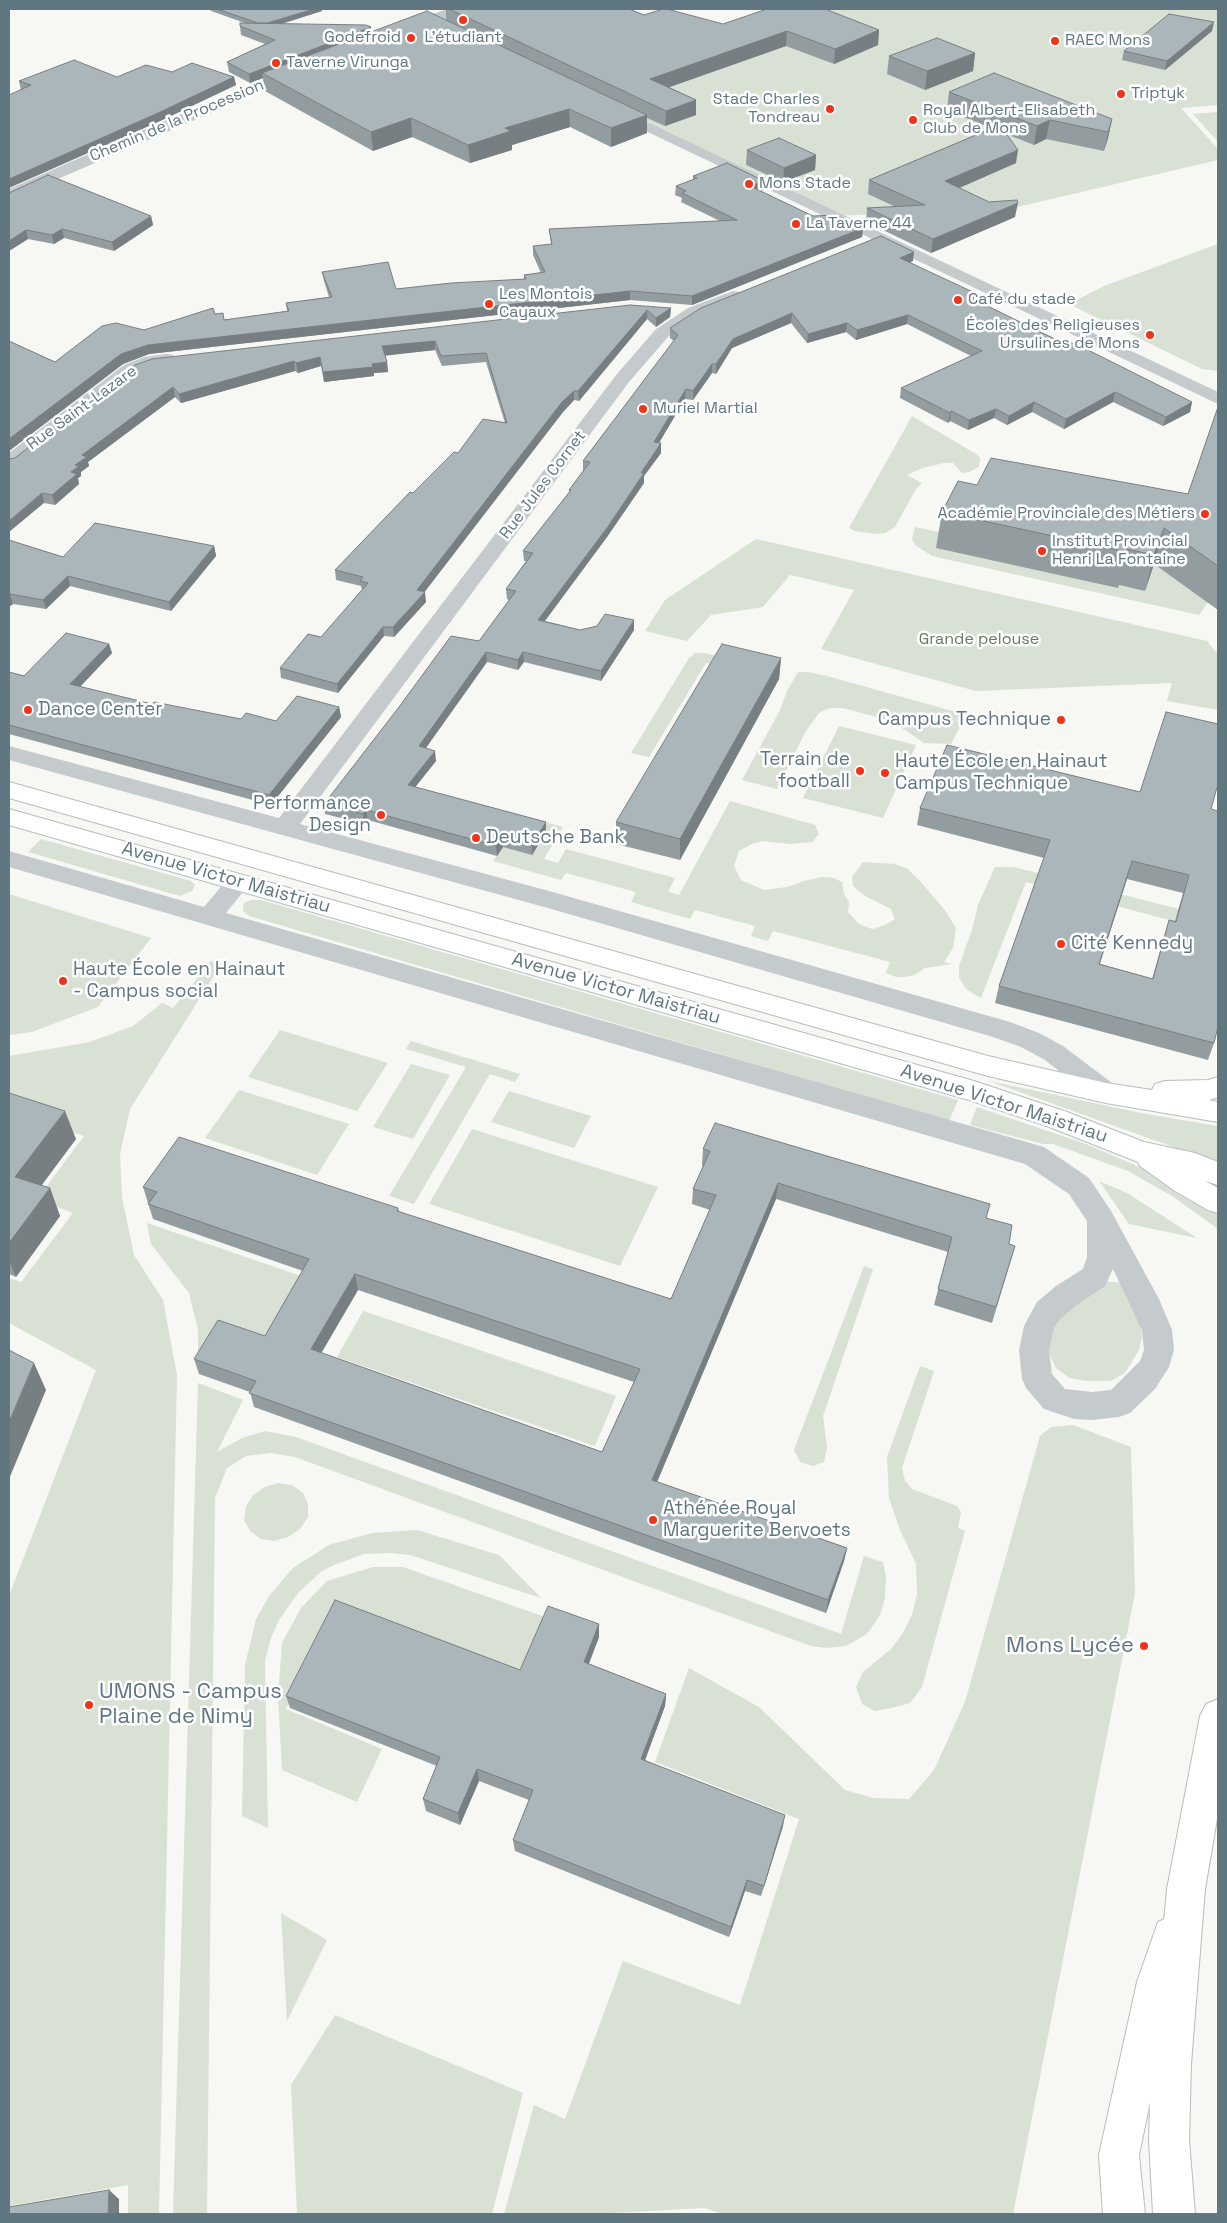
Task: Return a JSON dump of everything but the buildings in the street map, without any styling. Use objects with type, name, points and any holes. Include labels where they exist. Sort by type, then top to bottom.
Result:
[{"type":"main road","name":"Avenue Victor Maistriau","points":[[9,790],[988,1066],[1106,1093],[1218,1112]]},
{"type":"main road","name":"Avenue Victor Maistriau","points":[[9,817],[974,1091],[1057,1119],[1140,1152],[1186,1161],[1218,1174]]},
{"type":"main road","points":[[1106,1093],[1208,1090],[1218,1087]]},
{"type":"main road","points":[[1140,1152],[1185,1183],[1218,1202]]},
{"type":"main road","points":[[1174,2214],[1169,2140],[1171,2064],[1186,1889],[1218,1716]]},
{"type":"main road","points":[[1124,2214],[1119,2155],[1156,1982],[1186,1889]]},
{"type":"street","points":[[388,35],[459,9]]},
{"type":"street","points":[[430,21],[446,29]]},
{"type":"street","name":"Chemin de la Procession","points":[[9,195],[167,124],[315,64]]},
{"type":"street","points":[[600,104],[1218,399]]},
{"type":"street","points":[[860,245],[879,238]]},
{"type":"street","name":"Rue Jules Cornet","points":[[284,828],[623,378],[662,333],[694,312],[749,290]]},
{"type":"street","points":[[663,311],[694,312]]},
{"type":"street","name":"Rue Saint-Lazare","points":[[9,462],[130,369],[150,362],[180,356]]},
{"type":"street","name":"Avenue Victor Maistriau","points":[[9,753],[549,900],[1001,1029],[1030,1040],[1054,1053],[1106,1093]]},
{"type":"street","name":"Avenue Victor Maistriau","points":[[9,859],[946,1131],[1034,1154],[1079,1186],[1101,1219],[1148,1308],[1157,1330],[1159,1350],[1154,1367],[1144,1380],[1119,1404],[1092,1406],[1074,1404],[1055,1398],[1037,1379],[1034,1350],[1038,1326],[1048,1311],[1066,1295],[1096,1277],[1102,1257],[1101,1219]]},
{"type":"street","points":[[209,917],[239,882]]},
{"type":"green space","name":"Royal Albert-Elisabeth Club de Mons","points":[[800,9],[1218,9],[1218,105],[1181,108],[1218,149],[1218,160],[1017,207],[835,216],[566,87]]},
{"type":"green space","points":[[1218,112],[1218,142],[1193,114]]},
{"type":"green space","name":"Écoles des Religieuses Ursulines de Mons","points":[[1218,244],[1218,371],[1202,369],[1069,304],[1104,286]]},
{"type":"green space","points":[[912,416],[976,454],[980,458],[979,467],[962,473],[953,463],[944,463],[922,468],[907,475],[922,483],[916,489],[895,527],[885,533],[877,534],[855,531],[849,528]]},
{"type":"green space","points":[[915,527],[944,533],[1118,587],[1119,585],[1145,590],[1154,564],[1208,602],[1199,615],[932,556],[915,545],[912,539]]},
{"type":"green space","name":"Grande pelouse","points":[[756,539],[1207,641],[1218,654],[1218,710],[1167,701],[1172,683],[976,691],[821,649],[854,590],[790,575],[763,607],[711,615],[687,641],[645,631],[665,600]]},
{"type":"green space","points":[[695,653],[705,653],[721,657],[716,665],[706,663],[649,757],[631,753],[689,658]]},
{"type":"green space","points":[[798,672],[827,676],[956,712],[961,715],[960,727],[951,744],[924,743],[899,726],[884,719],[843,708],[830,708],[819,713],[806,731],[777,789],[742,780],[780,710],[787,691]]},
{"type":"green space","name":"Terrain de football","points":[[839,726],[916,745],[883,818],[803,798]]},
{"type":"green space","points":[[730,801],[815,825],[819,834],[812,842],[791,844],[762,841],[739,851],[734,866],[741,880],[764,890],[787,887],[822,877],[834,878],[842,882],[844,894],[849,902],[848,912],[859,924],[872,929],[885,925],[895,919],[891,909],[865,896],[853,886],[852,877],[863,862],[895,864],[908,869],[944,909],[956,928],[953,948],[944,962],[952,964],[925,968],[914,975],[896,977],[886,973],[890,962],[773,931],[768,941],[751,936],[755,926],[695,910],[690,919],[631,902],[636,892],[566,873],[561,880],[493,861],[523,816],[563,827],[544,859],[558,863],[566,849],[675,878],[668,892],[679,895]]},
{"type":"green space","points":[[41,839],[191,881],[195,885],[192,891],[180,896],[28,852]]},
{"type":"green space","points":[[995,867],[1014,867],[1218,919],[1218,933],[1026,882],[981,998],[967,990],[959,978],[959,966],[972,930],[978,905]]},
{"type":"green space","name":"Haute École en Hainaut - Campus social","points":[[9,894],[151,938],[98,1007],[32,1032],[9,1035]]},
{"type":"green space","points":[[251,900],[261,900],[958,1100],[949,1121],[249,916],[244,912],[243,907],[244,903]]},
{"type":"green space","name":"UMONS - Campus Plaine de Nimy","points":[[211,961],[222,963],[130,1109],[120,1154],[122,1197],[134,1255],[163,1300],[177,1375],[159,2214],[128,2214],[128,2185],[9,2206],[9,1596],[96,1370],[9,1323],[9,1278],[21,1282],[73,1213],[37,1199],[84,1136],[15,1114],[9,1121],[9,1056],[90,1042],[133,1026],[162,1003],[173,1008]]},
{"type":"green space","points":[[280,1030],[388,1063],[357,1111],[248,1077]]},
{"type":"green space","points":[[411,1041],[520,1074],[515,1082],[490,1074],[414,1204],[389,1196],[466,1067],[406,1049]]},
{"type":"green space","points":[[411,1064],[450,1075],[413,1139],[373,1127]]},
{"type":"green space","points":[[989,1081],[1146,1114],[1218,1126],[1218,1163]]},
{"type":"green space","points":[[239,1090],[349,1124],[317,1175],[205,1138]]},
{"type":"green space","points":[[509,1091],[591,1116],[574,1148],[491,1122]]},
{"type":"green space","points":[[977,1107],[1086,1144],[1144,1169],[1200,1200],[1218,1215],[1218,1229],[1172,1196],[1128,1171],[1053,1144],[1043,1144],[970,1125]]},
{"type":"green space","points":[[472,1129],[658,1187],[620,1266],[429,1204]]},
{"type":"green space","points":[[1099,1181],[1127,1193],[1197,1238],[1129,1224]]},
{"type":"green space","points":[[147,1223],[307,1278],[270,1339],[220,1321],[198,1356],[198,1330],[189,1293],[151,1244]]},
{"type":"green space","points":[[864,1266],[873,1269],[823,1416],[827,1448],[824,1462],[813,1466],[800,1462],[794,1450]]},
{"type":"green space","points":[[1104,1281],[1122,1283],[1139,1313],[1142,1337],[1139,1350],[1125,1373],[1111,1381],[1087,1381],[1069,1378],[1056,1368],[1050,1355],[1046,1337],[1055,1315]]},
{"type":"green space","points":[[363,1311],[616,1396],[595,1446],[337,1357]]},
{"type":"green space","points":[[920,1366],[934,1371],[902,1468],[905,1481],[912,1489],[957,1506],[961,1512],[958,1528],[965,1531],[922,1687],[910,1703],[875,1711],[862,1704],[856,1687],[863,1672],[891,1649],[903,1633],[912,1615],[917,1594],[916,1564],[900,1530],[889,1498],[887,1457]]},
{"type":"green space","points":[[198,1383],[243,1400],[217,1452],[242,1438],[265,1431],[296,1437],[841,1634],[864,1556],[883,1562],[886,1577],[885,1598],[880,1615],[867,1634],[846,1646],[826,1648],[811,1646],[295,1457],[271,1453],[246,1456],[227,1468],[215,1498],[207,2214],[173,2214]]},
{"type":"green space","points":[[1073,1425],[1131,1447],[1135,1593],[1013,2214],[723,2214],[705,2208],[592,2214],[504,2214],[534,2105],[565,2119],[623,1961],[740,2005],[799,1819],[655,1762],[689,1668],[759,1707],[845,1790],[873,1798],[909,1799],[934,1770],[965,1702],[1040,1436],[1051,1427]]},
{"type":"green space","points":[[278,1483],[292,1485],[303,1493],[308,1504],[308,1517],[300,1529],[288,1537],[274,1541],[261,1539],[250,1531],[244,1520],[246,1507],[253,1495],[265,1487]]},
{"type":"green space","points":[[417,1530],[499,1555],[541,1598],[410,1555],[390,1553],[364,1554],[322,1571],[298,1593],[279,1620],[271,1638],[265,1661],[268,1828],[242,1816],[245,1665],[256,1619],[269,1596],[293,1568],[329,1545],[372,1533]]},
{"type":"green space","points":[[373,1567],[403,1567],[545,1617],[513,1689],[337,1607],[286,1709],[382,1749],[357,1802],[282,1770],[278,1697],[282,1643],[301,1608],[327,1581]]},
{"type":"green space","points":[[281,1913],[327,1940],[287,2021]]},
{"type":"green space","points":[[335,2015],[523,2093],[492,2214],[297,2214],[291,2085]]},
{"type":"place","name":"L'étudiant","points":[[463,20]]},
{"type":"place","name":"Godefroid","points":[[411,38]]},
{"type":"place","name":"RAEC Mons","points":[[1055,41]]},
{"type":"place","name":"Taverne Virunga","points":[[276,63]]},
{"type":"place","name":"Triptyk","points":[[1121,94]]},
{"type":"place","name":"Stade Charles Tondreau","points":[[830,109]]},
{"type":"place","name":"Royal Albert-Elisabeth Club de Mons","points":[[913,120]]},
{"type":"place","name":"Mons Stade","points":[[749,184]]},
{"type":"place","name":"La Taverne 44","points":[[796,224]]},
{"type":"place","name":"Café du stade","points":[[958,300]]},
{"type":"place","name":"Les Montois Cayaux","points":[[489,304]]},
{"type":"place","name":"Écoles des Religieuses Ursulines de Mons","points":[[1150,335]]},
{"type":"place","name":"Muriel Martial","points":[[643,409]]},
{"type":"place","name":"Académie Provinciale des Métiers","points":[[1205,514]]},
{"type":"place","name":"Institut Provincial Henri La Fontaine","points":[[1042,551]]},
{"type":"place","name":"Dance Center","points":[[28,710]]},
{"type":"place","name":"Campus Technique","points":[[1061,720]]},
{"type":"place","name":"Terrain de football","points":[[860,771]]},
{"type":"place","name":"Haute École en Hainaut Campus Technique","points":[[885,773]]},
{"type":"place","name":"Performance Design","points":[[381,815]]},
{"type":"place","name":"Deutsche Bank","points":[[476,838]]},
{"type":"place","name":"Cité Kennedy","points":[[1061,944]]},
{"type":"place","name":"Haute École en Hainaut - Campus social","points":[[63,981]]},
{"type":"place","name":"Athénée Royal Marguerite Bervoets","points":[[653,1520]]},
{"type":"place","name":"Mons Lycée","points":[[1144,1646]]},
{"type":"place","name":"UMONS - Campus Plaine de Nimy","points":[[89,1705]]}]
